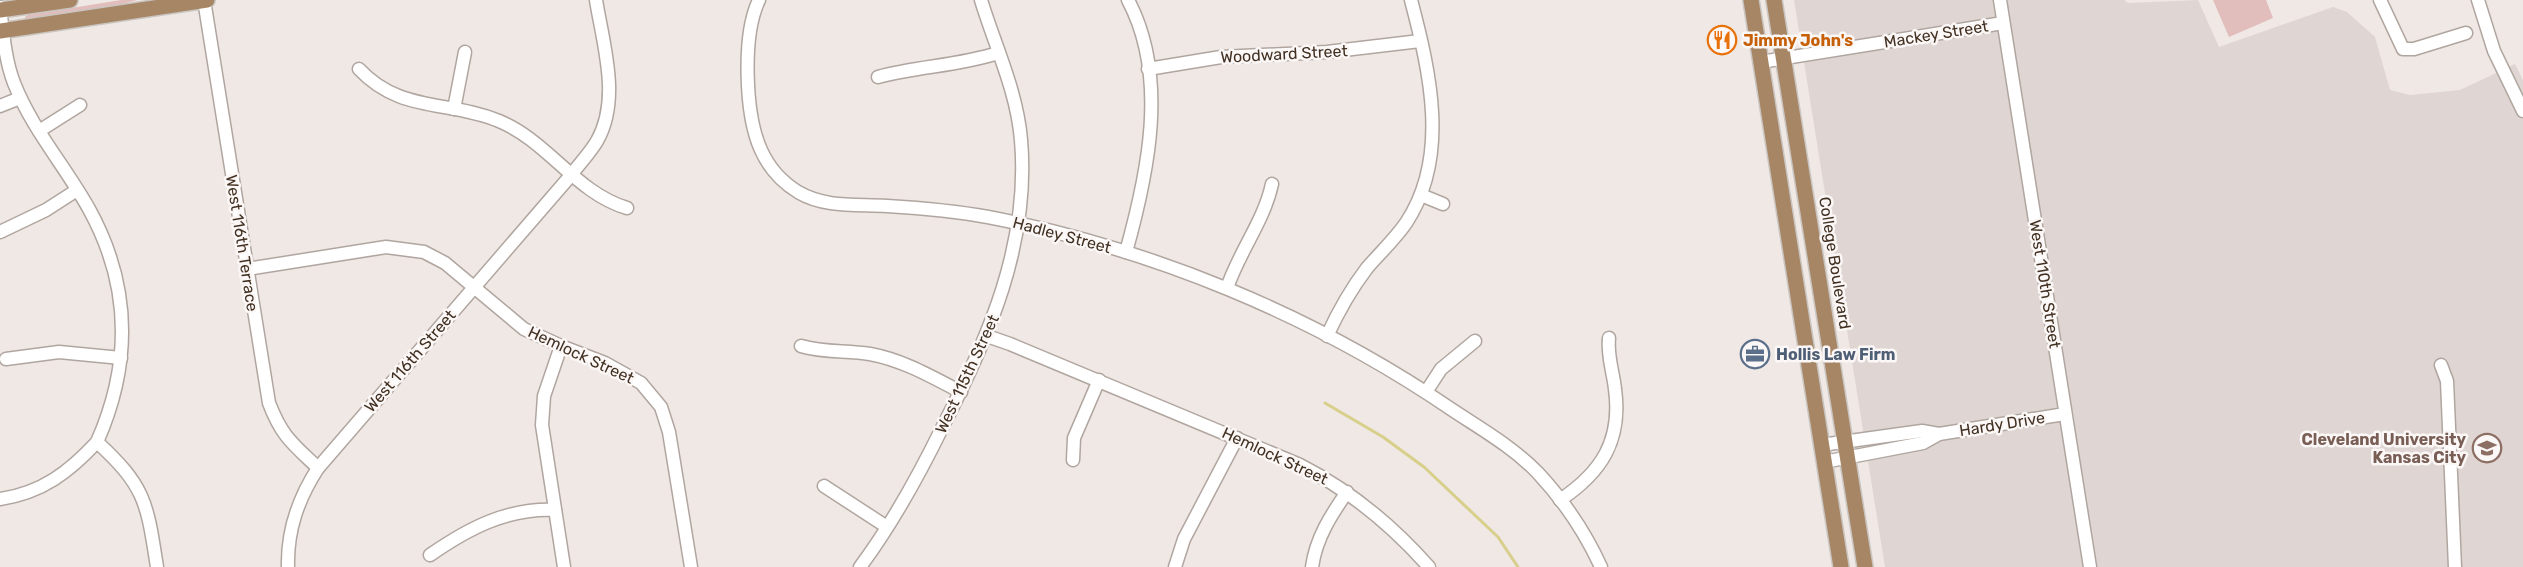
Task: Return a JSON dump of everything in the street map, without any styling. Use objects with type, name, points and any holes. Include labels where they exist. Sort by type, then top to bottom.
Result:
[{"type":"main road","points":[[0,9],[70,0]]},
{"type":"main road","points":[[2,31],[205,0]]},
{"type":"main road","points":[[1751,0],[1841,567]]},
{"type":"main road","name":"College Boulevard","points":[[1774,0],[1865,567]]},
{"type":"street","name":"West 116th Terrace","points":[[205,0],[269,404],[278,427],[285,437],[318,468]]},
{"type":"street","name":"West 116th Street","points":[[288,567],[287,551],[292,522],[305,488],[318,468],[572,174],[598,140],[608,108],[608,75],[596,0]]},
{"type":"street","name":"Hadley Street","points":[[759,0],[750,34],[749,79],[753,122],[760,148],[774,171],[798,192],[830,203],[943,210],[1017,223],[1126,252],[1227,288],[1399,374],[1514,452],[1536,471],[1560,500],[1581,529],[1601,567]]},
{"type":"street","name":"West 115th Street","points":[[860,567],[887,527],[925,462],[961,392],[987,336],[1008,272],[1021,192],[1021,139],[1015,102],[981,0]]},
{"type":"street","points":[[1126,252],[1140,199],[1148,147],[1150,104],[1143,38],[1128,0]]},
{"type":"street","points":[[1327,336],[1349,293],[1365,270],[1406,224],[1421,195],[1429,172],[1433,136],[1429,90],[1411,0]]},
{"type":"street","name":"West 110th Street","points":[[2000,0],[2090,567]]},
{"type":"street","points":[[2380,0],[2403,50],[2414,49],[2466,33]]},
{"type":"street","points":[[2478,0],[2494,51],[2523,111]]},
{"type":"street","points":[[0,9],[8,62],[20,98],[77,190],[99,230],[110,257],[119,291],[123,334],[117,389],[97,442],[74,466],[49,483],[31,492],[0,499]]},
{"type":"street","name":"Mackey Street","points":[[1761,62],[2003,23]]},
{"type":"street","name":"Woodward Street","points":[[1148,69],[1221,57],[1327,52],[1420,40]]},
{"type":"street","points":[[454,110],[465,52]]},
{"type":"street","points":[[878,77],[902,70],[962,63],[998,53]]},
{"type":"street","points":[[359,69],[388,93],[416,102],[482,115],[517,130],[590,190],[627,208]]},
{"type":"street","points":[[0,106],[20,98]]},
{"type":"street","points":[[39,131],[80,105]]},
{"type":"street","points":[[1227,288],[1243,249],[1264,211],[1272,184]]},
{"type":"street","points":[[0,231],[46,210],[77,190]]},
{"type":"street","points":[[1421,195],[1443,204]]},
{"type":"street","name":"Hemlock Street","points":[[247,269],[386,247],[399,247],[432,255],[524,329],[641,382],[661,407],[669,432],[691,567]]},
{"type":"street","name":"Hemlock Street","points":[[987,336],[1099,380],[1300,465],[1347,492],[1381,518],[1429,567]]},
{"type":"street","points":[[1560,500],[1595,471],[1611,441],[1617,405],[1609,361],[1609,338]]},
{"type":"street","points":[[1426,392],[1441,369],[1475,341]]},
{"type":"street","points":[[561,346],[547,386],[542,407],[542,425],[564,567]]},
{"type":"street","points":[[801,346],[814,350],[870,354],[893,360],[961,392]]},
{"type":"street","points":[[6,359],[59,352],[121,358]]},
{"type":"street","points":[[2442,365],[2447,381],[2455,567]]},
{"type":"street","points":[[1073,460],[1074,438],[1099,380]]},
{"type":"street","name":"Hardy Drive","points":[[1821,445],[1922,431],[1939,434],[2066,414]]},
{"type":"street","name":"Hardy Drive","points":[[1824,462],[1923,443],[1939,434]]},
{"type":"street","points":[[1175,567],[1184,539],[1237,438]]},
{"type":"street","points":[[97,442],[122,465],[141,493],[147,512],[157,567]]},
{"type":"street","points":[[824,486],[887,527]]},
{"type":"street","points":[[1312,567],[1317,543],[1347,492]]},
{"type":"street","points":[[430,555],[454,538],[489,521],[533,509],[555,510]]},
{"type":"shaded area","points":[[121,0],[137,0],[115,6],[25,19],[28,15]]},
{"type":"shaded area","points":[[1794,0],[2124,0],[2128,3],[2198,0],[2219,47],[2333,7],[2347,12],[2375,37],[2390,90],[2410,95],[2460,90],[2515,64],[2523,80],[2523,567],[1885,567]]},
{"type":"shaded area","points":[[2213,0],[2266,0],[2273,18],[2229,37]]},
{"type":"waterway","points":[[1325,403],[1383,437],[1424,467],[1498,537],[1518,567]]},
{"type":"place","name":"Jimmy John's","points":[[1722,40]]},
{"type":"place","name":"Hollis Law Firm","points":[[1755,354]]},
{"type":"place","name":"Cleveland University Kansas City","points":[[2487,448]]}]
